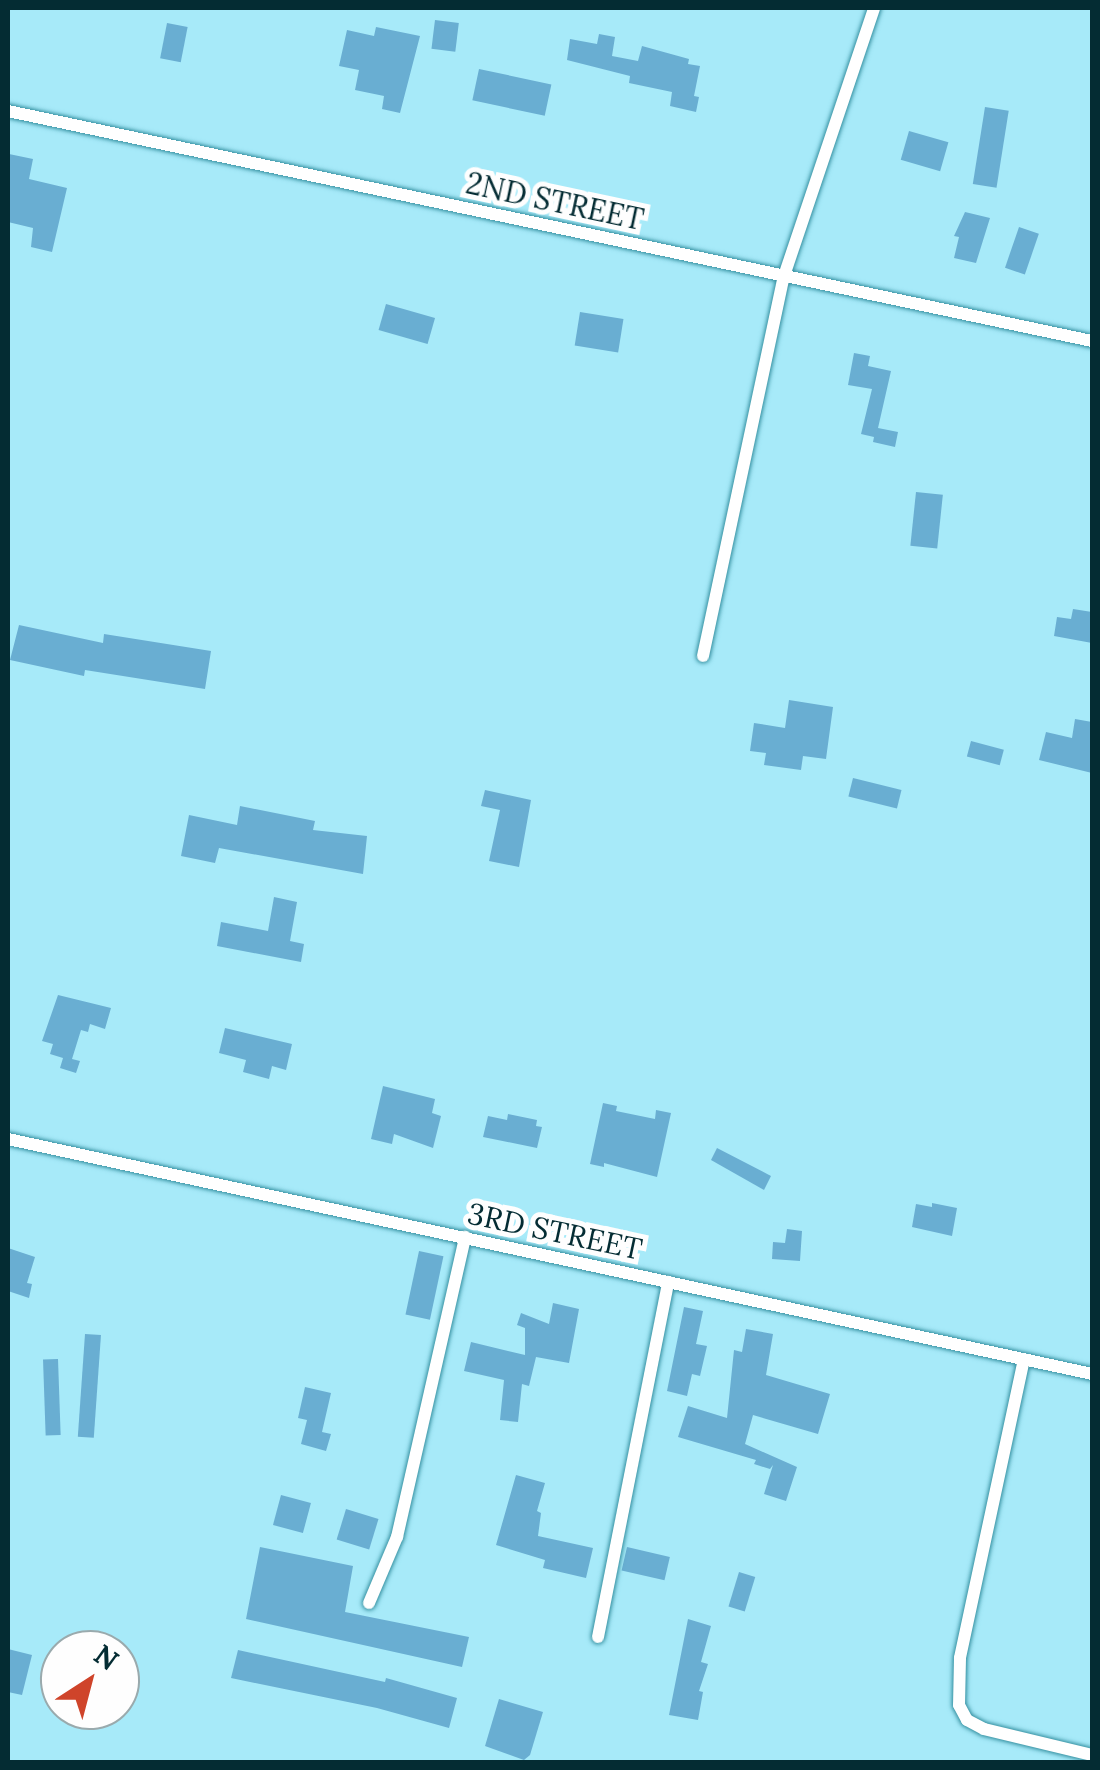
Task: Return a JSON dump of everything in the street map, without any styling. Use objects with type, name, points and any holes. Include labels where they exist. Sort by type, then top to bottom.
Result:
[{"type":"street","points":[[704,656],[784,276],[874,8]]},
{"type":"street","name":"2ND STREET","points":[[8,111],[1092,341]]},
{"type":"street","name":"3RD STREET","points":[[8,1139],[1092,1374]]},
{"type":"street","points":[[369,1602],[398,1537],[465,1238]]},
{"type":"street","points":[[598,1637],[668,1282]]},
{"type":"street","points":[[1024,1359],[960,1658],[959,1705],[967,1720],[984,1729],[1092,1756]]},
{"type":"building","points":[[435,20],[459,23],[455,52],[431,49]]},
{"type":"building","points":[[167,23],[188,27],[181,62],[160,58]]},
{"type":"building","points":[[376,27],[420,36],[400,113],[382,109],[384,96],[355,90],[359,70],[339,66],[347,30],[374,36]]},
{"type":"building","points":[[599,34],[615,37],[612,56],[638,61],[642,46],[689,59],[688,64],[700,66],[694,96],[699,97],[696,112],[670,106],[672,92],[629,83],[630,76],[567,60],[570,39],[597,44]]},
{"type":"building","points":[[479,69],[551,84],[545,116],[472,100]]},
{"type":"building","points":[[985,107],[1009,111],[997,188],[973,184]]},
{"type":"building","points":[[909,131],[948,142],[940,171],[901,160]]},
{"type":"building","points":[[9,154],[33,159],[29,179],[67,188],[52,252],[31,247],[33,228],[8,222]]},
{"type":"building","points":[[965,212],[990,218],[976,263],[954,258],[959,237],[954,236]]},
{"type":"building","points":[[1019,227],[1039,234],[1025,274],[1005,268]]},
{"type":"building","points":[[386,304],[435,318],[428,344],[379,330]]},
{"type":"building","points":[[580,312],[623,319],[618,352],[575,346]]},
{"type":"building","points":[[854,353],[870,356],[868,366],[891,371],[878,428],[898,432],[895,447],[873,442],[874,437],[861,434],[872,389],[848,385]]},
{"type":"building","points":[[916,492],[943,495],[937,549],[910,546]]},
{"type":"building","points":[[1073,609],[1092,612],[1092,643],[1054,636],[1057,617],[1071,619]]},
{"type":"building","points":[[19,625],[103,643],[104,634],[211,651],[205,689],[85,670],[84,676],[10,660]]},
{"type":"building","points":[[789,700],[833,707],[826,759],[803,756],[801,770],[764,765],[766,753],[750,751],[754,723],[785,728]]},
{"type":"building","points":[[1075,719],[1092,722],[1092,773],[1039,760],[1046,732],[1072,738]]},
{"type":"building","points":[[971,741],[1004,750],[1000,765],[967,756]]},
{"type":"building","points":[[853,778],[902,790],[897,809],[848,796]]},
{"type":"building","points":[[485,790],[531,800],[519,867],[489,861],[500,810],[481,806]]},
{"type":"building","points":[[240,806],[315,821],[313,830],[367,836],[363,874],[219,848],[215,863],[181,856],[189,815],[237,825]]},
{"type":"building","points":[[274,897],[297,902],[290,941],[304,944],[301,962],[217,946],[221,922],[268,931]]},
{"type":"building","points":[[58,995],[111,1008],[105,1029],[90,1024],[88,1032],[81,1030],[72,1059],[80,1061],[76,1073],[60,1068],[63,1058],[50,1054],[53,1044],[42,1041]]},
{"type":"building","points":[[225,1028],[292,1044],[286,1070],[272,1066],[269,1079],[243,1072],[246,1060],[219,1053]]},
{"type":"building","points":[[383,1086],[435,1099],[432,1113],[441,1116],[433,1148],[394,1134],[392,1144],[371,1139]]},
{"type":"building","points":[[603,1103],[617,1106],[616,1111],[655,1119],[656,1110],[671,1113],[657,1177],[604,1163],[604,1167],[590,1164]]},
{"type":"building","points":[[508,1114],[537,1120],[536,1126],[542,1127],[537,1148],[483,1137],[488,1116],[507,1120]]},
{"type":"building","points":[[717,1148],[771,1176],[764,1190],[711,1160]]},
{"type":"building","points":[[932,1203],[957,1208],[952,1236],[912,1227],[916,1204],[932,1207]]},
{"type":"building","points":[[787,1229],[802,1231],[800,1261],[772,1259],[773,1242],[785,1243]]},
{"type":"building","points":[[8,1248],[35,1257],[27,1283],[32,1284],[29,1298],[8,1291]]},
{"type":"building","points":[[419,1251],[443,1256],[430,1320],[405,1315]]},
{"type":"building","points":[[553,1303],[579,1309],[569,1363],[536,1357],[529,1386],[522,1384],[518,1422],[500,1420],[504,1380],[464,1371],[471,1342],[525,1355],[525,1328],[517,1325],[521,1313],[549,1324]]},
{"type":"building","points":[[684,1307],[703,1311],[696,1344],[707,1346],[700,1376],[692,1374],[687,1396],[667,1391]]},
{"type":"building","points":[[746,1329],[773,1334],[766,1375],[830,1394],[818,1434],[753,1415],[745,1444],[797,1467],[786,1501],[764,1494],[773,1465],[770,1469],[754,1464],[756,1460],[678,1437],[688,1406],[727,1418],[734,1350],[742,1352]]},
{"type":"building","points":[[85,1334],[101,1335],[94,1438],[78,1437]]},
{"type":"building","points":[[58,1359],[61,1435],[46,1435],[43,1360]]},
{"type":"building","points":[[305,1387],[331,1393],[322,1432],[331,1434],[326,1451],[301,1444],[307,1420],[298,1418]]},
{"type":"building","points":[[516,1475],[545,1483],[537,1511],[541,1513],[538,1536],[593,1548],[586,1578],[543,1568],[545,1560],[496,1545]]},
{"type":"building","points":[[281,1495],[311,1503],[303,1533],[273,1525]]},
{"type":"building","points":[[346,1509],[379,1519],[369,1550],[337,1540]]},
{"type":"building","points":[[260,1547],[353,1566],[345,1612],[469,1637],[462,1667],[246,1619]]},
{"type":"building","points":[[627,1547],[670,1557],[664,1580],[622,1570]]},
{"type":"building","points":[[739,1572],[755,1577],[745,1611],[728,1606]]},
{"type":"building","points":[[688,1619],[711,1626],[701,1662],[708,1664],[699,1691],[703,1692],[698,1720],[669,1715]]},
{"type":"building","points":[[8,1649],[32,1655],[22,1695],[8,1692]]},
{"type":"building","points":[[238,1650],[385,1682],[386,1678],[457,1698],[449,1728],[377,1708],[231,1678]]},
{"type":"building","points":[[499,1699],[543,1712],[530,1755],[524,1760],[485,1746]]}]
